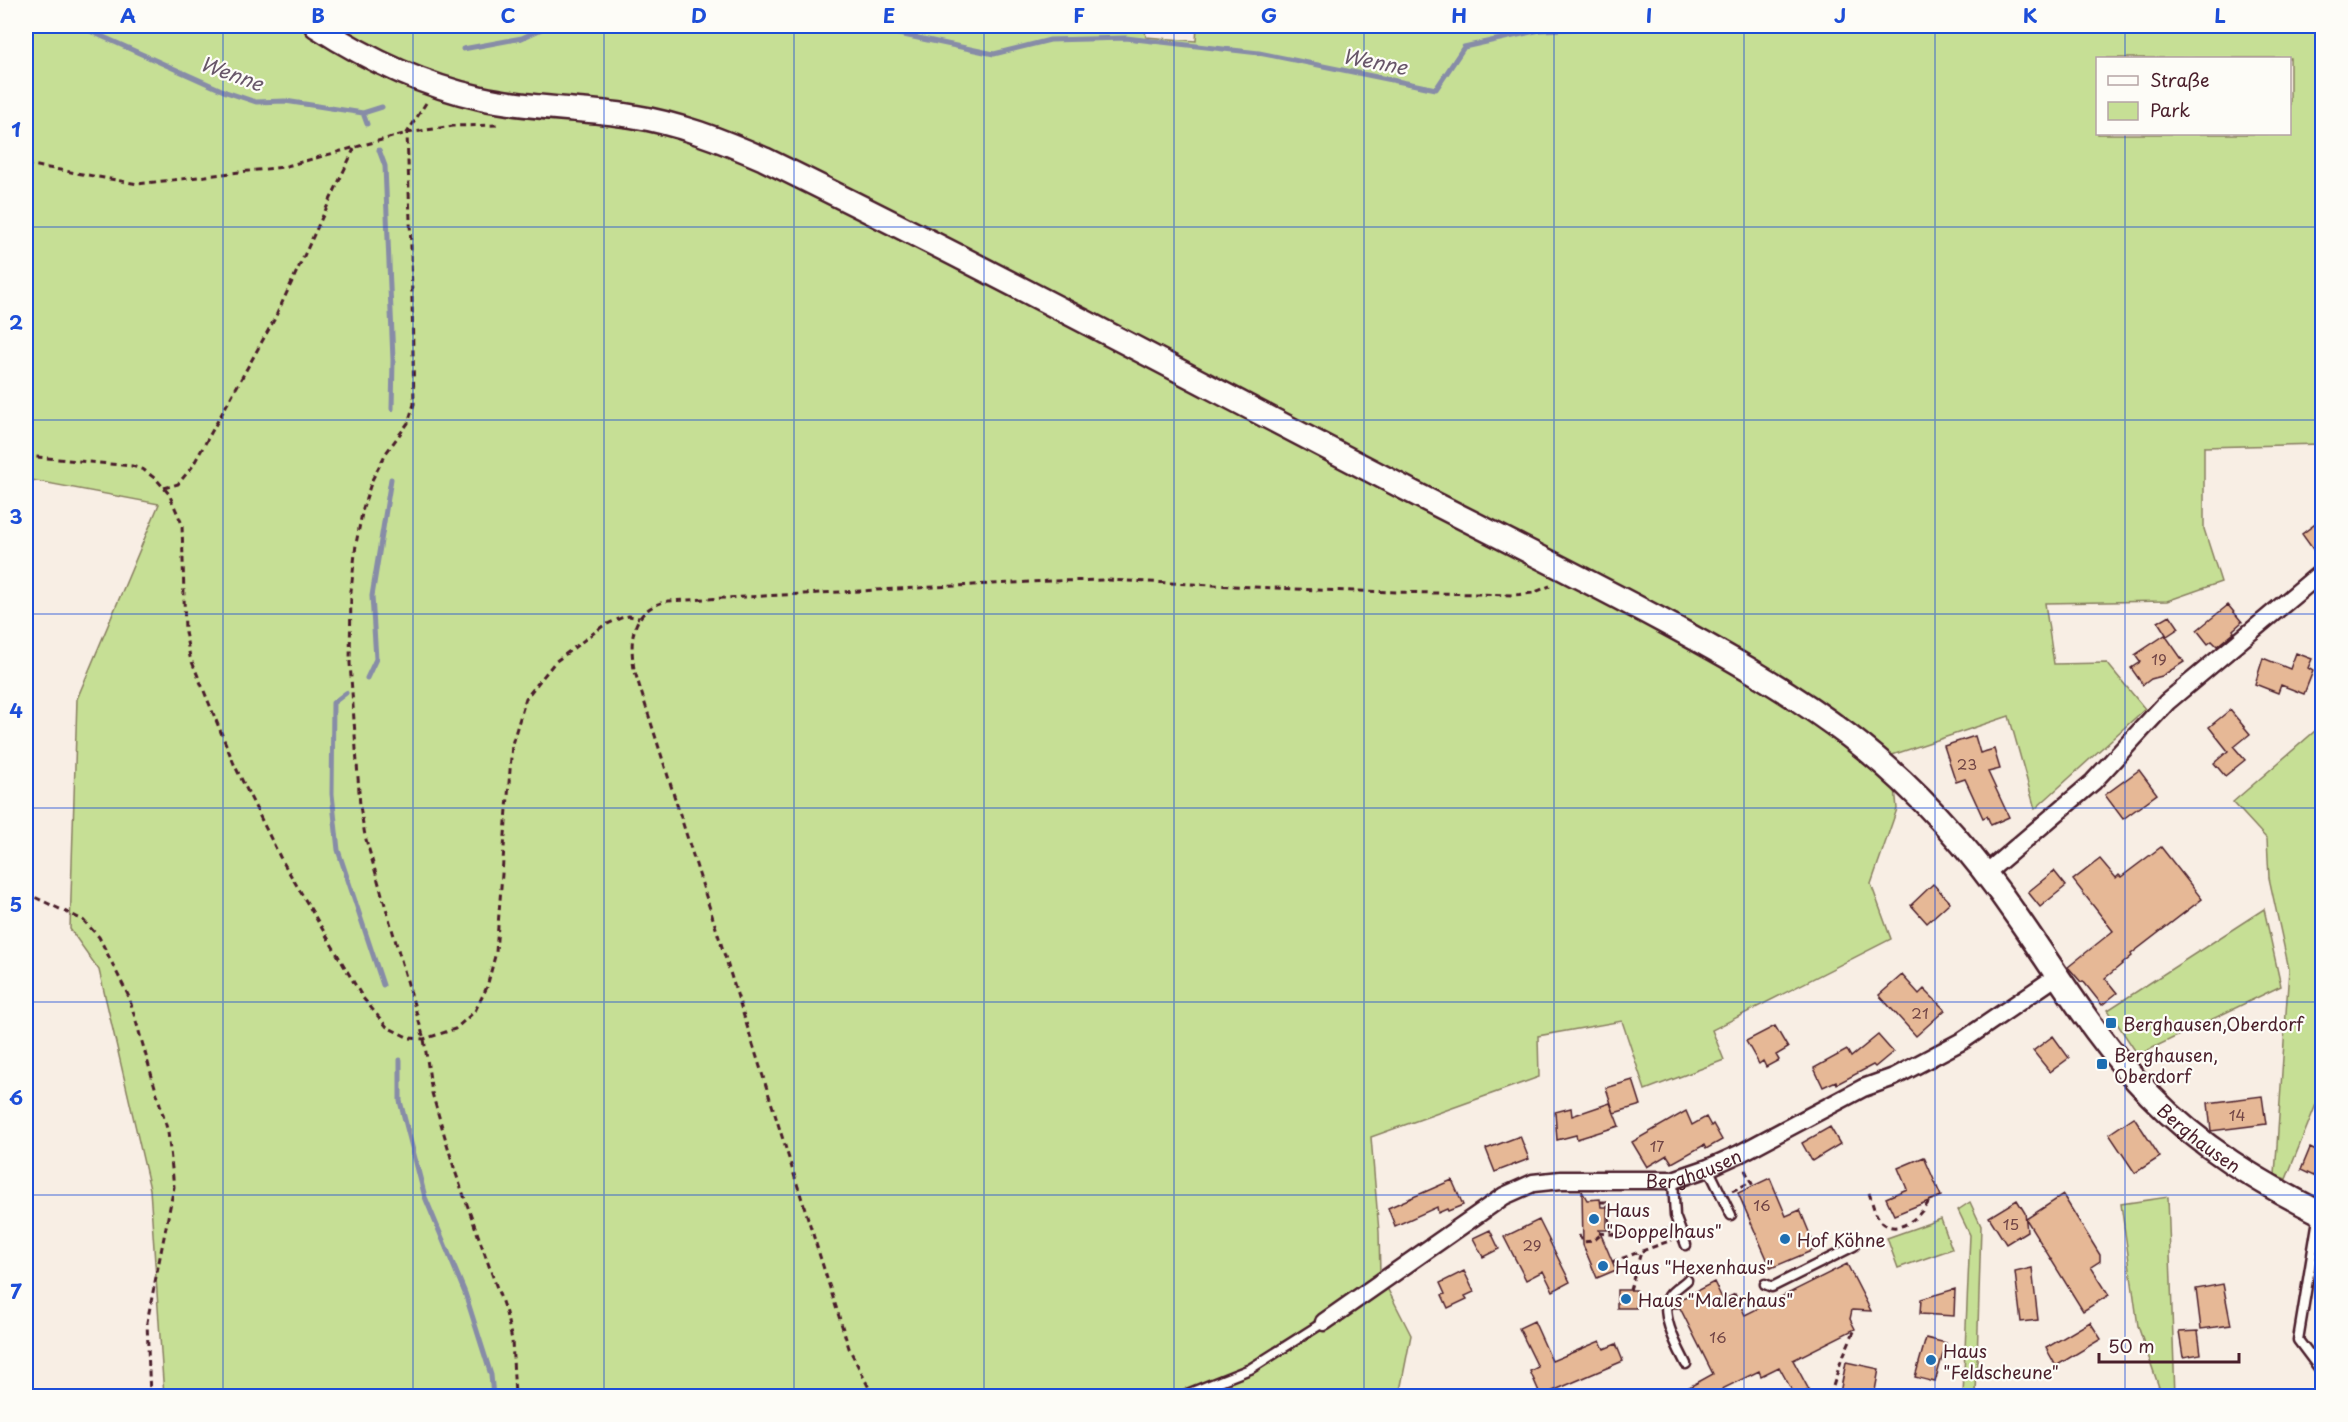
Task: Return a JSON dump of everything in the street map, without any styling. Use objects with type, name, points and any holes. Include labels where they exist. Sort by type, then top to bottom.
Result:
[{"type":"street","name":"Berghausen","points":[[316,26],[377,62],[436,86],[484,99],[590,110],[657,120],[734,146],[833,192],[1406,489],[1564,568],[1767,678],[1885,763],[1929,805],[2018,917],[2115,1056],[2167,1112],[2208,1147],[2245,1172],[2321,1213]]},
{"type":"street","points":[[1984,874],[2093,782],[2167,702],[2322,572]]},
{"type":"street","name":"Berghausen","points":[[1324,1322],[1504,1196],[1519,1188],[1533,1183],[1561,1180],[1673,1180],[1708,1168],[1863,1088],[1894,1077],[1962,1041],[2057,976]]},
{"type":"lane","points":[[1708,1168],[1731,1215]]},
{"type":"lane","points":[[1673,1180],[1675,1216],[1686,1245]]},
{"type":"lane","points":[[2321,1213],[2298,1340],[2322,1372]]},
{"type":"lane","points":[[1765,1284],[1772,1287],[1854,1246]]},
{"type":"lane","points":[[1686,1364],[1675,1342],[1666,1313],[1670,1296],[1687,1280]]},
{"type":"lane","points":[[1182,1396],[1250,1369],[1324,1322]]},
{"type":"path","points":[[436,86],[407,133],[414,404],[408,423],[378,465],[363,508],[351,591],[350,663],[360,806],[365,836],[424,1039],[432,1093],[455,1171],[506,1312],[512,1340],[515,1396]]},
{"type":"path","points":[[26,164],[138,184],[283,167],[407,133],[453,126],[499,125]]},
{"type":"path","points":[[164,488],[178,484],[197,457],[274,320],[354,148]]},
{"type":"path","points":[[26,456],[132,466],[144,470],[164,488],[176,506],[182,524],[184,632],[190,657],[234,764],[280,857],[363,998],[387,1027],[409,1038],[424,1039],[455,1029],[465,1023],[475,1011],[487,987],[496,952],[512,744],[525,698],[555,662],[603,626],[629,616],[639,618]]},
{"type":"path","points":[[873,1396],[849,1348],[634,669],[632,643],[634,629],[639,618],[653,606],[668,601],[1050,581],[1108,580],[1316,590],[1515,595],[1545,589],[1552,584],[1564,568]]},
{"type":"path","points":[[26,892],[82,920],[99,937],[129,997],[168,1132],[174,1187],[147,1322],[150,1396]]},
{"type":"path","points":[[1722,1196],[1751,1182]]},
{"type":"path","points":[[1869,1193],[1879,1219],[1889,1227],[1898,1228],[1916,1218],[1929,1201]]},
{"type":"path","points":[[1601,1202],[1608,1202],[1611,1234]]},
{"type":"path","points":[[1579,1235],[1582,1242],[1593,1241],[1601,1233],[1655,1232],[1678,1226]]},
{"type":"path","points":[[1612,1262],[1682,1235]]},
{"type":"path","points":[[1630,1290],[1641,1252]]},
{"type":"path","points":[[1830,1396],[1841,1361],[1855,1329]]},
{"type":"green space","points":[[26,26],[373,26],[388,30],[409,26],[1144,26],[1146,37],[1196,41],[1197,26],[2322,26],[2322,444],[2204,447],[2204,529],[2221,582],[2167,601],[2045,603],[2054,664],[2107,663],[2145,709],[2035,809],[2009,716],[1892,755],[1897,809],[1871,884],[1891,939],[1712,1030],[1724,1060],[1645,1090],[1622,1021],[1538,1036],[1539,1077],[1371,1137],[1380,1274],[1411,1335],[1399,1396],[164,1396],[150,1189],[99,970],[70,929],[77,699],[159,504],[26,479]]},
{"type":"green space","points":[[2322,725],[2322,1104],[2317,1102],[2286,1179],[2275,1175],[2289,969],[2269,878],[2267,839],[2233,802]]},
{"type":"green space","points":[[2264,909],[2281,986],[2138,1055],[2108,1010]]},
{"type":"green space","points":[[2168,1197],[2175,1396],[2162,1396],[2138,1326],[2121,1204]]},
{"type":"green space","points":[[1970,1202],[1981,1226],[1976,1396],[1963,1396],[1970,1235],[1958,1210]]},
{"type":"green space","points":[[1941,1219],[1952,1249],[1898,1268],[1887,1238]]},
{"type":"building","points":[[2322,519],[2322,562],[2302,534]]},
{"type":"building","points":[[2228,605],[2242,622],[2217,646],[2212,641],[2208,644],[2197,630]]},
{"type":"building","points":[[2170,615],[2179,628],[2167,636],[2158,622]]},
{"type":"building","points":[[2165,635],[2184,662],[2143,685],[2131,668],[2140,662],[2135,655]]},
{"type":"building","points":[[2296,653],[2312,659],[2308,668],[2313,671],[2304,694],[2281,685],[2278,693],[2255,684],[2263,658],[2290,669]]},
{"type":"building","points":[[2230,710],[2250,734],[2234,747],[2245,760],[2225,776],[2214,763],[2228,751],[2209,727]]},
{"type":"building","points":[[1975,736],[1980,753],[1994,749],[2000,769],[1988,772],[2009,817],[1991,825],[1987,816],[1983,818],[1965,779],[1956,782],[1944,746]]},
{"type":"building","points":[[2139,770],[2157,794],[2123,819],[2105,795]]},
{"type":"building","points":[[2161,847],[2202,899],[2131,954],[2132,956],[2105,978],[2117,993],[2102,1005],[2083,981],[2081,982],[2068,967],[2113,931],[2073,880],[2100,859],[2116,878],[2119,875],[2121,877]]},
{"type":"building","points":[[2054,871],[2066,886],[2040,907],[2028,892]]},
{"type":"building","points":[[1933,884],[1950,902],[1927,923],[1911,905]]},
{"type":"building","points":[[1902,975],[1919,994],[1924,989],[1945,1010],[1916,1036],[1879,995]]},
{"type":"building","points":[[1775,1026],[1788,1048],[1776,1055],[1779,1060],[1766,1067],[1763,1061],[1759,1064],[1746,1041]]},
{"type":"building","points":[[1878,1035],[1893,1052],[1875,1067],[1873,1065],[1837,1084],[1836,1081],[1823,1087],[1814,1068],[1847,1050],[1851,1057]]},
{"type":"building","points":[[2053,1036],[2069,1058],[2050,1072],[2033,1051]]},
{"type":"building","points":[[1633,1080],[1641,1105],[1614,1113],[1606,1088]]},
{"type":"building","points":[[2262,1096],[2266,1124],[2211,1131],[2208,1103]]},
{"type":"building","points":[[1610,1103],[1619,1126],[1577,1139],[1576,1135],[1557,1140],[1555,1112],[1571,1108],[1572,1116]]},
{"type":"building","points":[[1686,1111],[1692,1125],[1706,1117],[1722,1140],[1706,1149],[1704,1145],[1672,1163],[1667,1155],[1647,1167],[1632,1142]]},
{"type":"building","points":[[2134,1117],[2160,1157],[2135,1173],[2109,1134]]},
{"type":"building","points":[[1830,1127],[1840,1144],[1812,1161],[1802,1143]]},
{"type":"building","points":[[1520,1136],[1529,1159],[1495,1172],[1486,1149]]},
{"type":"building","points":[[2310,1148],[2322,1154],[2322,1180],[2301,1170]]},
{"type":"building","points":[[1924,1157],[1941,1196],[1894,1215],[1886,1198],[1907,1189],[1898,1168]]},
{"type":"building","points":[[1770,1178],[1786,1216],[1800,1210],[1816,1249],[1771,1268],[1738,1193]]},
{"type":"building","points":[[1452,1180],[1463,1205],[1438,1213],[1437,1207],[1395,1226],[1388,1208]]},
{"type":"building","points":[[1582,1191],[1587,1200],[1600,1199],[1601,1207],[1607,1207],[1607,1230],[1599,1230],[1616,1270],[1597,1278],[1583,1245]]},
{"type":"building","points":[[2063,1195],[2100,1255],[2100,1261],[2091,1267],[2109,1295],[2083,1311],[2026,1219]]},
{"type":"building","points":[[2017,1200],[2025,1213],[2027,1231],[2006,1244],[1989,1217]]},
{"type":"building","points":[[1539,1220],[1570,1282],[1553,1291],[1543,1271],[1526,1280],[1504,1237]]},
{"type":"building","points":[[1490,1230],[1499,1249],[1483,1257],[1473,1238]]},
{"type":"building","points":[[1847,1264],[1871,1311],[1852,1310],[1850,1319],[1855,1329],[1793,1360],[1809,1390],[1795,1396],[1779,1367],[1761,1376],[1759,1371],[1722,1389],[1725,1396],[1673,1396],[1713,1374],[1680,1308],[1673,1308],[1673,1303],[1714,1282],[1723,1300],[1735,1294],[1745,1315]]},
{"type":"building","points":[[2032,1268],[2038,1320],[2021,1322],[2015,1272]]},
{"type":"building","points":[[1464,1271],[1474,1292],[1465,1296],[1467,1299],[1448,1308],[1440,1283]]},
{"type":"building","points":[[2223,1284],[2231,1325],[2201,1329],[2196,1289]]},
{"type":"building","points":[[1955,1289],[1954,1316],[1920,1314],[1921,1299]]},
{"type":"building","name":"Haus \"Malerhaus\"","points":[[1617,1290],[1636,1290],[1636,1308],[1617,1308]]},
{"type":"building","points":[[1534,1321],[1552,1361],[1600,1341],[1604,1349],[1616,1344],[1623,1361],[1541,1396],[1530,1371],[1538,1367],[1519,1328]]},
{"type":"building","points":[[2090,1322],[2101,1339],[2056,1366],[2046,1348]]},
{"type":"building","points":[[2198,1331],[2201,1354],[2183,1357],[2179,1332]]},
{"type":"building","name":"Haus \"Feldscheune\"","points":[[1926,1338],[1946,1343],[1935,1382],[1915,1377]]},
{"type":"building","points":[[1846,1362],[1879,1369],[1874,1396],[1840,1393]]},
{"type":"waterway","name":"Wenne","points":[[79,26],[226,92],[256,102],[285,101],[363,113],[382,107]]},
{"type":"waterway","name":"Wenne","points":[[463,49],[522,38],[548,26]]},
{"type":"waterway","name":"Wenne","points":[[861,26],[994,54],[1050,40],[1126,38],[1259,53],[1436,89],[1464,47],[1540,30],[1650,26]]},
{"type":"waterway","points":[[363,113],[367,124]]},
{"type":"waterway","points":[[379,150],[385,166],[393,360],[392,409]]},
{"type":"waterway","points":[[367,678],[376,659],[372,596],[391,479]]},
{"type":"waterway","points":[[346,693],[333,703],[332,794],[338,850],[383,985]]},
{"type":"waterway","points":[[400,1060],[400,1101],[425,1197],[465,1293],[491,1375],[493,1396]]},
{"type":"place","name":"Berghausen,Oberdorf","points":[[2111,1023]]},
{"type":"place","name":"Berghausen, Oberdorf","points":[[2102,1064]]},
{"type":"place","name":"Haus \"Doppelhaus\"","points":[[1594,1219]]},
{"type":"place","name":"Hof Köhne","points":[[1785,1239]]},
{"type":"place","name":"Haus \"Hexenhaus\"","points":[[1603,1266]]},
{"type":"place","name":"Haus \"Malerhaus\"","points":[[1626,1299]]},
{"type":"place","name":"Haus \"Feldscheune\"","points":[[1931,1360]]}]
